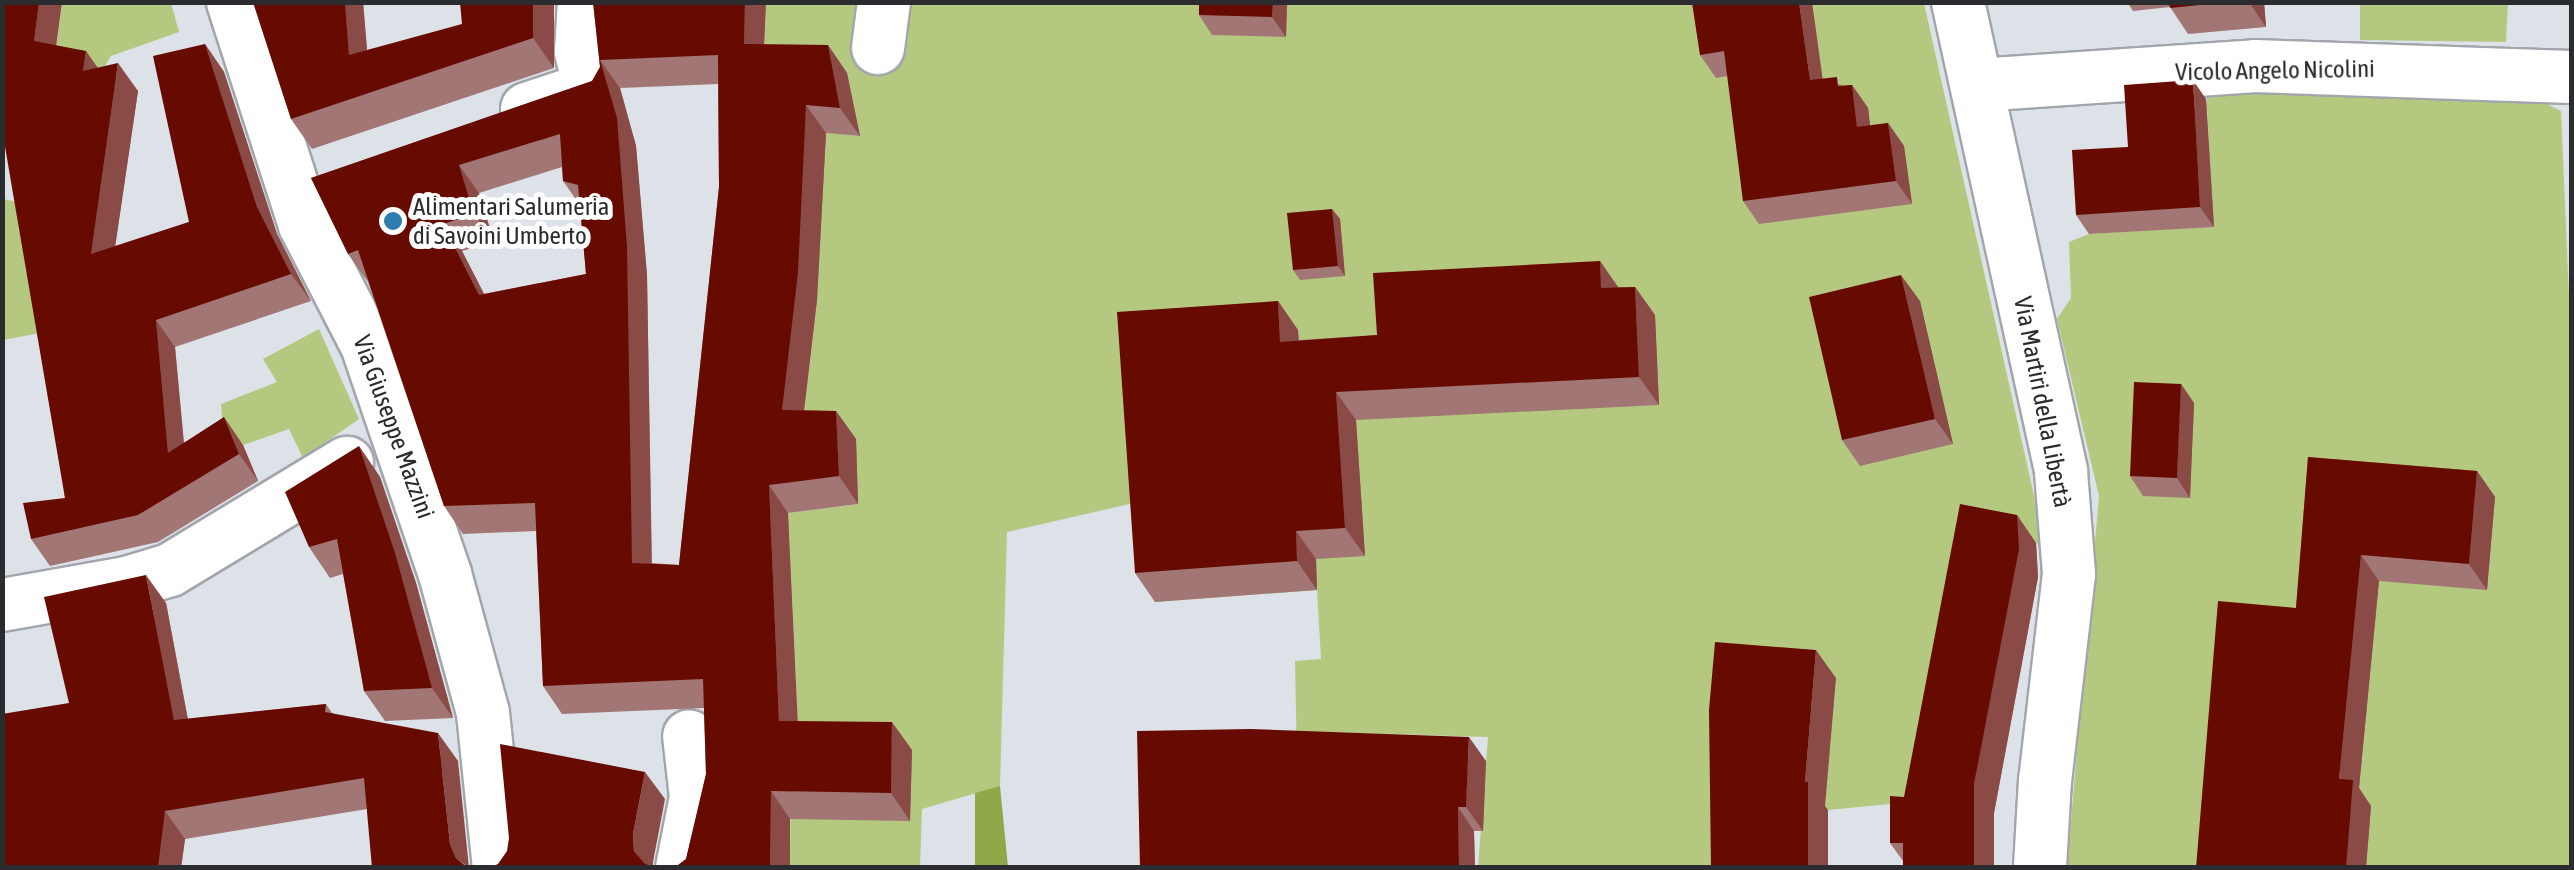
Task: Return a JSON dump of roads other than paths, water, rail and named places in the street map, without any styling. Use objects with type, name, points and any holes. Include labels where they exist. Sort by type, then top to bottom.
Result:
[{"type":"street","name":"Via Giuseppe Mazzini","points":[[233,2],[312,180],[306,225],[368,344],[445,574],[483,713],[498,868]]},
{"type":"street","points":[[478,125],[590,88],[580,51],[584,2]]},
{"type":"street","name":"Via Martiri della Libertà","points":[[1958,2],[2061,472],[2068,557],[2040,868]]},
{"type":"street","name":"Vicolo Angelo Nicolini","points":[[1978,85],[2254,66],[2572,76]]},
{"type":"street","points":[[2,605],[128,583],[170,570],[397,432]]},
{"type":"street","points":[[682,868],[696,797],[689,736]]},
{"type":"place","name":"Alimentari Salumeria di Savoini Umberto","points":[[393,221]]}]
